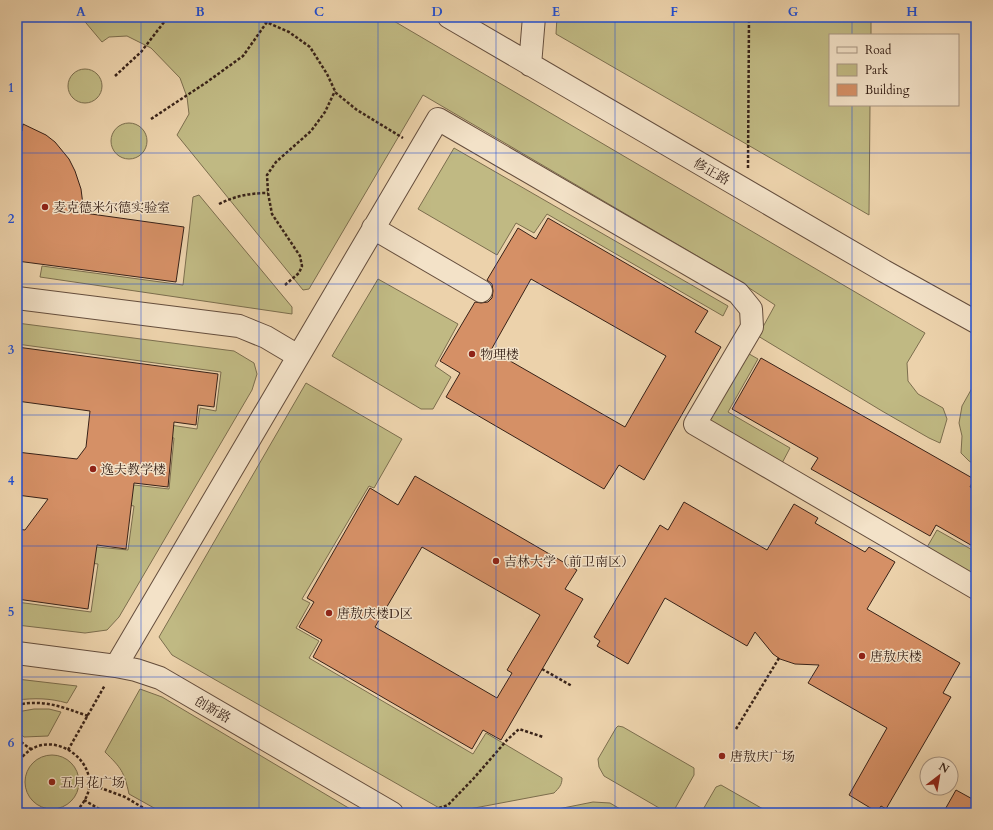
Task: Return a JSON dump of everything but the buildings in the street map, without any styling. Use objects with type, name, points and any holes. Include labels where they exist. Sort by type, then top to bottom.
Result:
[{"type":"street","name":"修正路","points":[[449,17],[884,271],[976,322]]},
{"type":"street","points":[[530,65],[534,17]]},
{"type":"street","points":[[111,674],[438,119],[738,293],[751,309],[752,327],[695,424],[976,588]]},
{"type":"street","points":[[373,228],[481,291]]},
{"type":"street","points":[[17,298],[240,326],[266,337],[298,356]]},
{"type":"street","name":"创新路","points":[[17,653],[111,674],[136,670],[160,678],[392,813]]},
{"type":"path","points":[[115,76],[140,52],[168,17]]},
{"type":"path","points":[[255,17],[289,32],[310,47],[327,74],[335,91],[357,110],[404,138]]},
{"type":"path","points":[[748,192],[749,17]]},
{"type":"path","points":[[150,119],[208,82],[243,56],[267,22]]},
{"type":"path","points":[[285,285],[300,273],[302,266],[300,256],[272,214],[268,193],[267,174],[276,162],[311,131],[326,112],[335,91]]},
{"type":"path","points":[[219,204],[229,199],[250,193],[268,193]]},
{"type":"path","points":[[736,729],[779,658]]},
{"type":"path","points":[[542,669],[572,686]]},
{"type":"path","points":[[68,750],[111,674]]},
{"type":"path","points":[[17,705],[28,703],[48,703],[88,716]]},
{"type":"path","points":[[431,813],[433,810],[448,805],[519,729],[543,736]]},
{"type":"path","points":[[17,739],[32,750]]},
{"type":"path","points":[[17,765],[26,754],[32,750],[47,745],[59,746],[71,751],[81,760],[87,771],[90,784],[84,800],[74,813]]},
{"type":"path","points":[[90,784],[125,797],[152,813]]},
{"type":"path","points":[[17,800],[22,808],[28,813]]},
{"type":"path","points":[[84,800],[106,813]]},
{"type":"green space","points":[[81,17],[387,17],[925,333],[907,363],[908,381],[918,394],[943,408],[947,419],[940,443],[882,411],[758,336],[775,305],[728,274],[423,95],[309,289],[303,290],[177,135],[189,114],[187,97],[180,78],[151,48],[127,36],[109,37],[102,42]]},
{"type":"green space","points":[[557,17],[871,17],[871,34],[829,34],[829,106],[870,106],[869,215],[556,34]]},
{"type":"green space","points":[[88,69],[97,74],[101,79],[101,93],[97,98],[92,102],[82,103],[78,102],[69,93],[68,83],[69,79],[78,70]]},
{"type":"green space","points":[[133,123],[142,128],[146,134],[146,148],[142,154],[133,159],[125,159],[116,154],[112,148],[111,137],[116,128],[122,124]]},
{"type":"green space","points":[[454,148],[728,306],[723,316],[547,214],[534,233],[516,223],[497,255],[418,209]]},
{"type":"green space","points":[[199,195],[292,307],[292,314],[40,277],[42,266],[183,285],[193,197]]},
{"type":"green space","points":[[378,279],[458,324],[435,366],[451,377],[433,409],[421,409],[332,356]]},
{"type":"green space","points":[[17,323],[234,351],[254,363],[257,374],[252,390],[119,617],[107,630],[85,633],[17,625],[17,602],[91,612],[98,564],[66,560],[67,544],[128,550],[134,506],[105,501],[108,482],[169,489],[174,438],[115,428],[116,417],[197,429],[200,408],[216,411],[221,372],[17,344]]},
{"type":"green space","points":[[744,351],[758,359],[728,412],[790,448],[781,465],[711,425],[709,413]]},
{"type":"green space","points":[[976,381],[976,465],[969,461],[961,453],[962,436],[959,423],[962,406]]},
{"type":"green space","points":[[306,383],[402,439],[374,488],[369,486],[302,599],[310,603],[296,628],[319,641],[309,658],[473,754],[486,733],[562,778],[560,786],[554,793],[448,813],[172,655],[159,637]]},
{"type":"green space","points":[[937,530],[976,552],[976,577],[926,549]]},
{"type":"green space","points":[[17,679],[77,686],[67,703],[42,699],[17,700]]},
{"type":"green space","points":[[140,689],[162,697],[357,813],[163,813],[129,794],[121,770],[105,752]]},
{"type":"green space","points":[[34,709],[49,709],[61,712],[48,736],[24,737],[17,731],[17,712]]},
{"type":"green space","points":[[618,726],[623,727],[694,768],[694,775],[673,812],[666,812],[604,776],[599,767],[598,759]]},
{"type":"green space","points":[[47,755],[57,755],[67,759],[75,767],[79,777],[79,787],[75,797],[67,805],[57,809],[47,809],[37,805],[29,797],[25,787],[25,777],[29,767],[37,759]]},
{"type":"green space","points":[[721,785],[770,813],[701,813],[716,787]]},
{"type":"green space","points":[[593,802],[610,803],[627,813],[538,813]]},
{"type":"place","name":"麦克德米尔德实验室","points":[[45,207]]},
{"type":"place","name":"物理楼","points":[[472,354]]},
{"type":"place","name":"逸夫教学楼","points":[[93,469]]},
{"type":"place","name":"吉林大学（前卫南区）","points":[[496,561]]},
{"type":"place","name":"唐敖庆楼D区","points":[[329,613]]},
{"type":"place","name":"唐敖庆楼","points":[[862,656]]},
{"type":"place","name":"唐敖庆广场","points":[[722,756]]},
{"type":"place","name":"五月花广场","points":[[52,782]]}]
